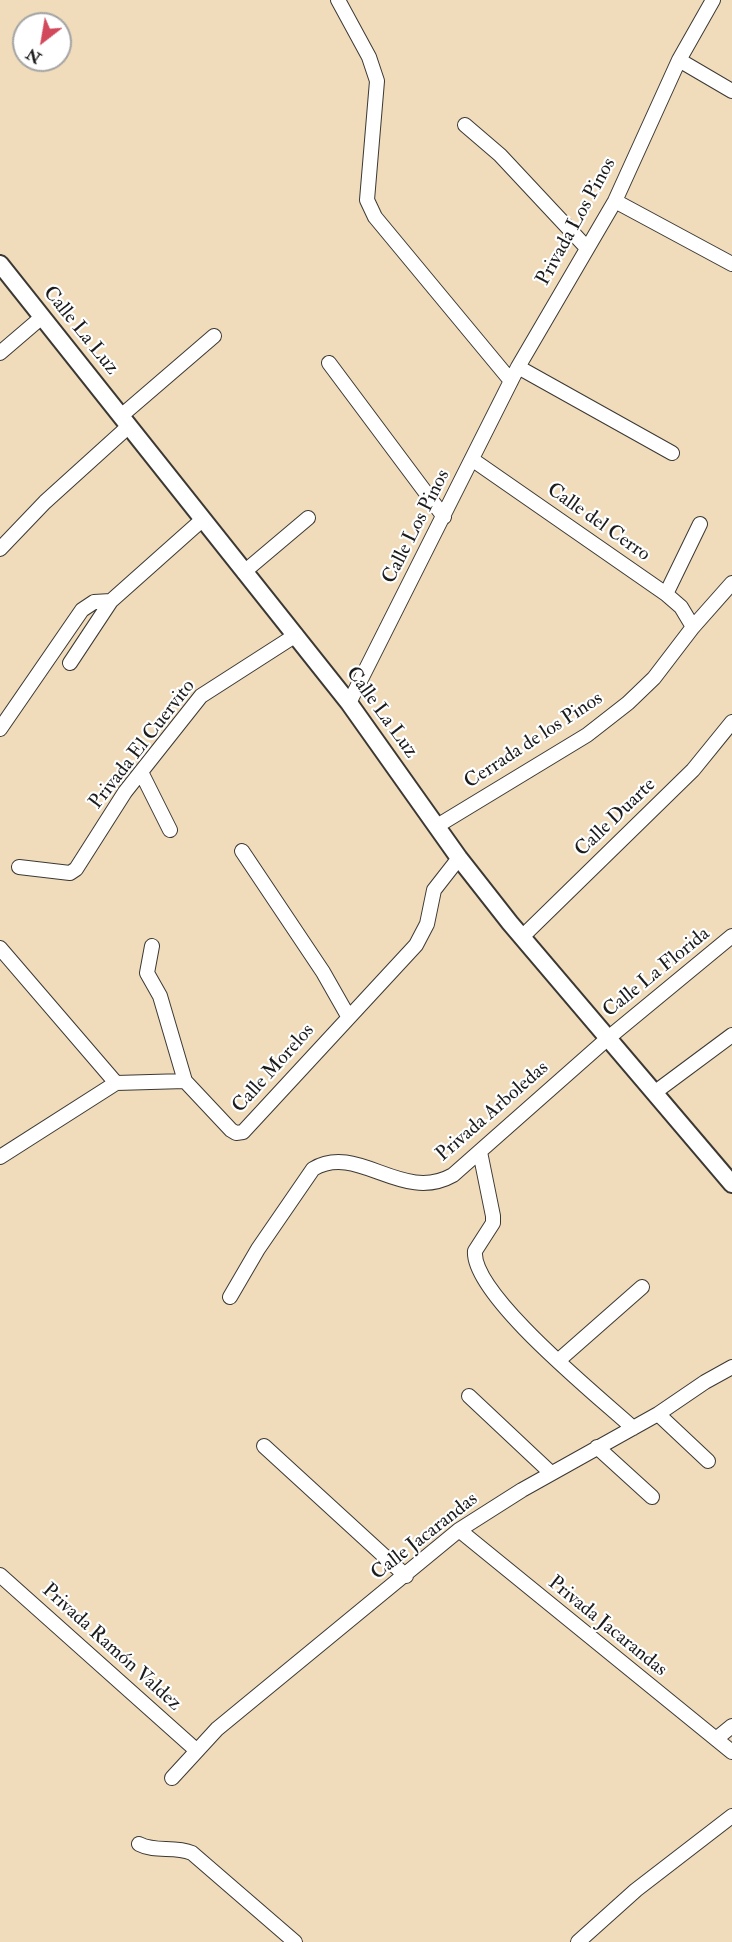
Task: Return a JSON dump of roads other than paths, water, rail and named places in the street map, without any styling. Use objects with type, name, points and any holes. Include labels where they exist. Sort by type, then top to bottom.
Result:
[{"type":"street","points":[[338,0],[369,57],[377,81],[367,200],[375,217],[511,381]]},
{"type":"street","name":"Privada Los Pinos","points":[[518,367],[615,201],[679,60],[713,0]]},
{"type":"street","points":[[679,60],[732,91]]},
{"type":"street","points":[[465,125],[500,155],[586,248]]},
{"type":"street","points":[[615,201],[732,264]]},
{"type":"street","name":"Calle La Luz","points":[[0,264],[349,703],[459,858],[510,923],[654,1094],[730,1178]]},
{"type":"street","points":[[0,353],[42,317]]},
{"type":"street","points":[[0,549],[125,421],[214,336]]},
{"type":"street","points":[[329,363],[444,517]]},
{"type":"street","points":[[518,367],[672,453]]},
{"type":"street","name":"Calle Los Pinos","points":[[349,703],[518,367]]},
{"type":"street","name":"Calle del Cerro","points":[[473,460],[666,594],[681,607],[693,627]]},
{"type":"street","points":[[244,572],[308,518]]},
{"type":"street","points":[[70,663],[111,601],[202,520]]},
{"type":"street","points":[[666,594],[700,524]]},
{"type":"street","name":"Cerrada de los Pinos","points":[[437,826],[586,735],[628,703],[654,678],[693,627],[732,583]]},
{"type":"street","points":[[0,729],[82,610],[94,602],[111,601]]},
{"type":"street","name":"Privada El Cuervito","points":[[19,867],[70,873],[91,849],[125,792],[142,774],[201,696],[296,635]]},
{"type":"street","name":"Calle Duarte","points":[[522,937],[729,732]]},
{"type":"street","points":[[142,774],[170,830]]},
{"type":"street","points":[[242,851],[323,972],[348,1016]]},
{"type":"street","name":"Calle Morelos","points":[[185,1081],[231,1130],[236,1133],[243,1132],[416,945],[426,924],[434,890],[459,858]]},
{"type":"street","name":"Calle La Florida","points":[[607,1039],[732,936]]},
{"type":"street","points":[[0,1157],[116,1083],[185,1081],[160,996],[147,973],[152,946]]},
{"type":"street","points":[[0,948],[116,1083]]},
{"type":"street","points":[[654,1094],[732,1035]]},
{"type":"street","name":"Privada Arboledas","points":[[230,1298],[258,1249],[313,1169],[325,1162],[339,1160],[418,1185],[445,1180],[480,1152],[607,1039]]},
{"type":"street","points":[[480,1152],[494,1216],[493,1223],[475,1251],[477,1269],[512,1316],[633,1428]]},
{"type":"street","points":[[559,1360],[642,1287]]},
{"type":"street","name":"Calle Jacarandas","points":[[172,1778],[196,1750],[226,1722],[459,1530],[551,1473],[658,1414],[732,1366]]},
{"type":"street","points":[[469,1396],[551,1473]]},
{"type":"street","points":[[658,1414],[708,1461]]},
{"type":"street","points":[[264,1446],[406,1576]]},
{"type":"street","points":[[597,1447],[652,1497]]},
{"type":"street","name":"Privada Jacarandas","points":[[459,1530],[732,1752]]},
{"type":"street","name":"Privada Ramón Valdez","points":[[0,1575],[196,1750]]},
{"type":"street","points":[[716,1739],[732,1726]]},
{"type":"street","points":[[578,1942],[636,1890],[732,1816]]},
{"type":"street","points":[[139,1844],[151,1849],[177,1848],[192,1853],[295,1942]]}]
